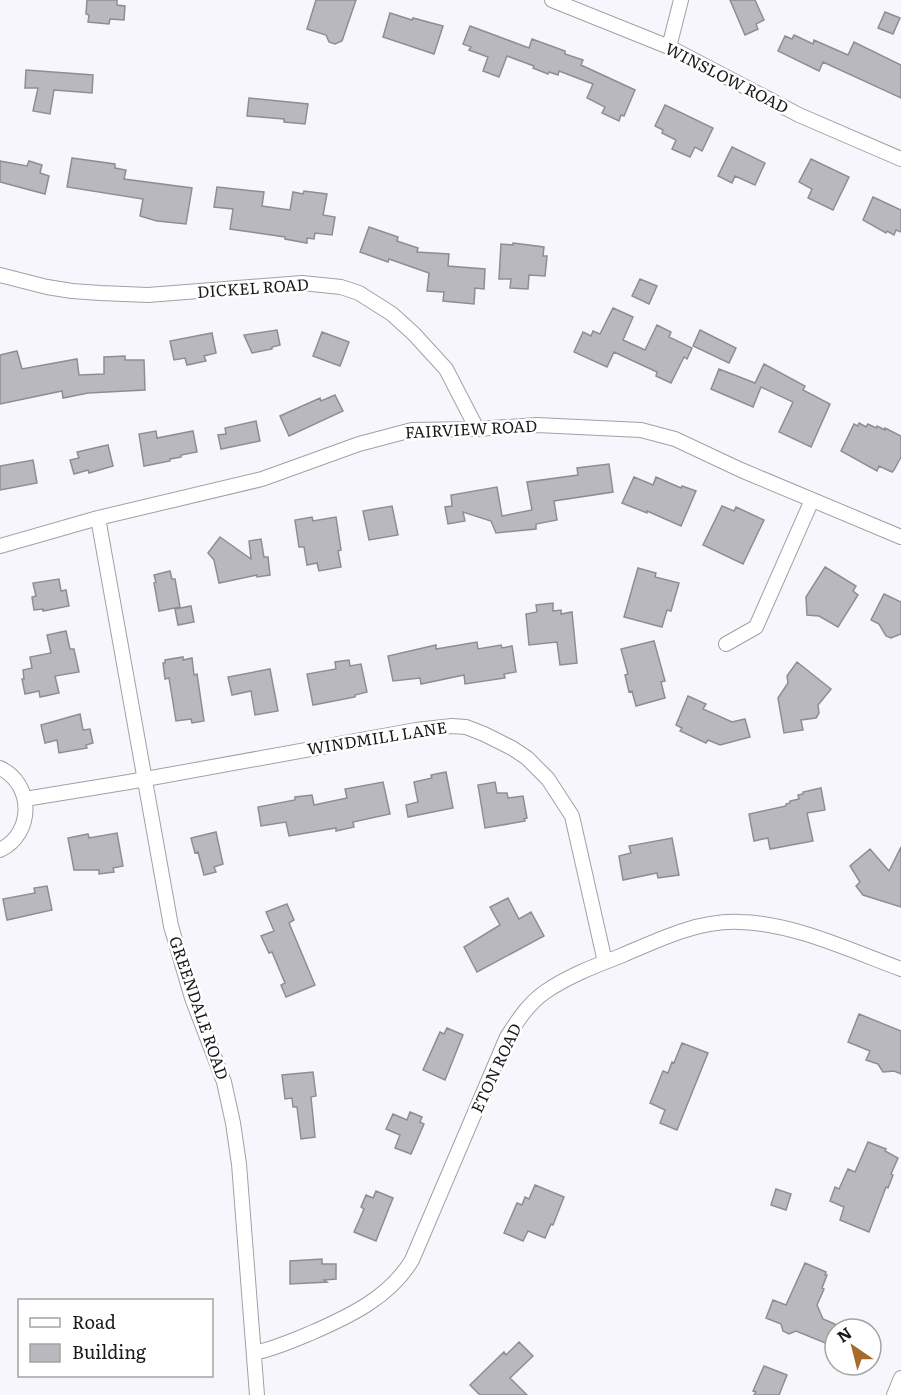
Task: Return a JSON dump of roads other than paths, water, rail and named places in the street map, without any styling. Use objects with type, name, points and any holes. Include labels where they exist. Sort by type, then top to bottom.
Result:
[{"type":"street","name":"WINSLOW ROAD","points":[[552,0],[669,46],[799,115],[901,159]]},
{"type":"street","points":[[669,46],[681,0]]},
{"type":"street","name":"DICKEL ROAD","points":[[0,275],[72,291],[148,295],[302,283],[341,287],[359,293],[392,314],[414,334],[446,369],[477,429]]},
{"type":"street","name":"FAIRVIEW ROAD","points":[[0,546],[98,518],[262,479],[359,444],[412,429],[477,429],[537,425],[641,429],[675,439],[741,470],[901,537]]},
{"type":"street","points":[[726,644],[756,627],[812,500]]},
{"type":"street","name":"GREENDALE ROAD","points":[[98,518],[171,926],[192,998],[224,1082],[233,1123],[239,1164],[257,1395]]},
{"type":"street","name":"WINDMILL LANE","points":[[25,799],[416,730],[452,726],[466,727],[512,748],[527,758],[548,779],[572,816],[580,843],[605,962]]},
{"type":"street","points":[[0,768],[7,771],[19,784],[25,799],[25,821],[19,834],[7,847],[0,850]]},
{"type":"street","name":"ETON ROAD","points":[[254,1353],[271,1350],[350,1316],[394,1284],[412,1260],[507,1037],[521,1014],[546,992],[605,962],[693,927],[721,922],[779,927],[901,969]]},
{"type":"street","points":[[894,1395],[901,1378]]}]
